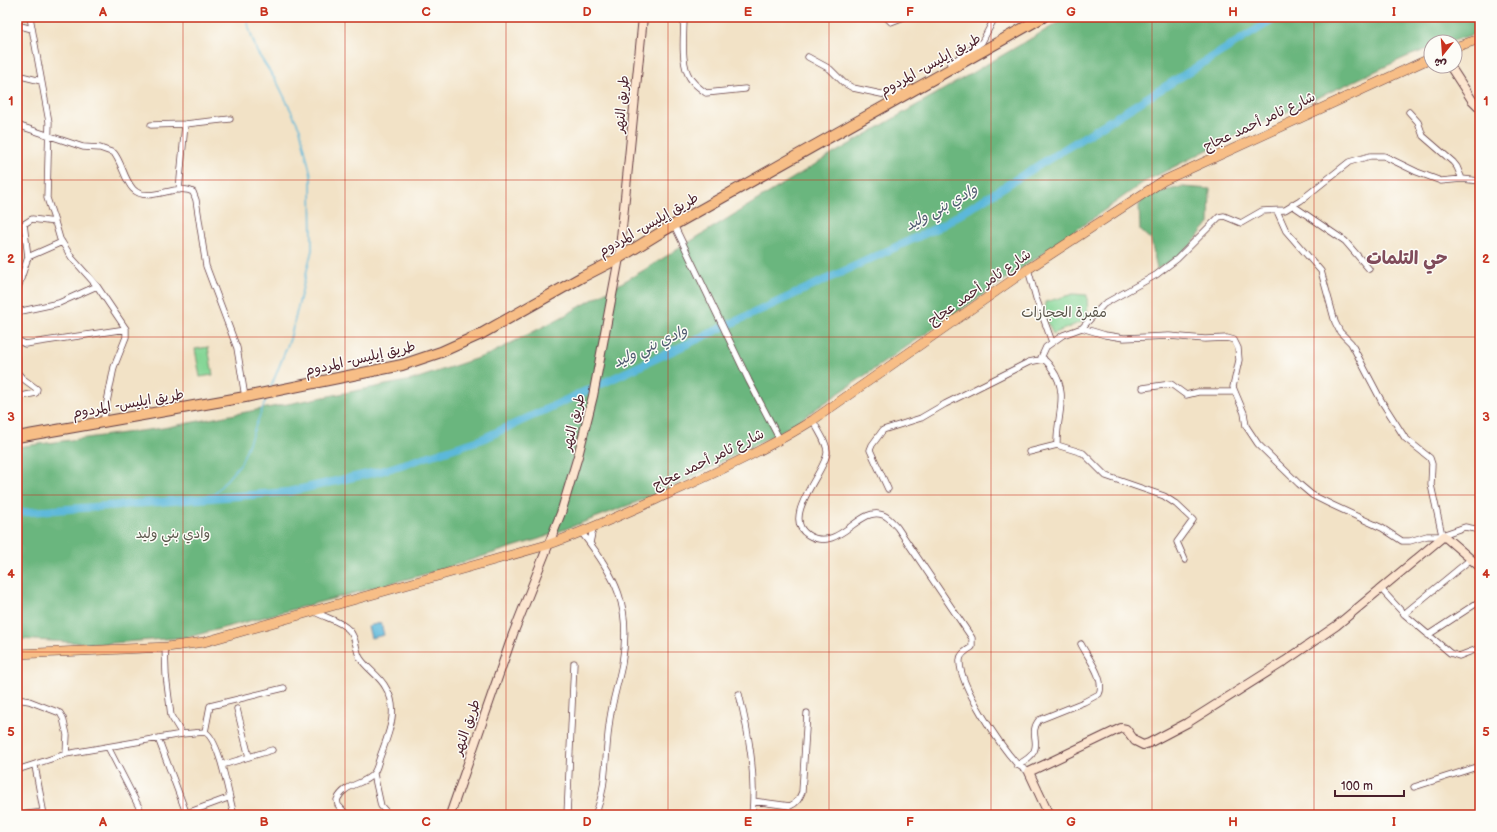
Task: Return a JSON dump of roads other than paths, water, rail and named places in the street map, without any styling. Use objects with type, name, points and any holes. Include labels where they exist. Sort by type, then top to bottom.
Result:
[{"type":"highway","name":"طريق إيليس- المردوم","points":[[245,397],[369,373],[402,365],[441,352],[480,334],[619,258],[937,75],[1043,17]]},
{"type":"highway","name":"طريق ايليس- المردوم","points":[[17,437],[245,397]]},
{"type":"main road","name":"طريق النهر","points":[[450,815],[510,642],[547,545],[561,513],[578,456],[603,346],[619,258],[643,17]]},
{"type":"main road","points":[[1463,45],[1480,39]]},
{"type":"main road","name":"شارع ثامر أحمد عجاج","points":[[17,654],[165,647],[204,642],[315,612],[547,545],[593,528],[692,483],[780,440],[813,420],[1028,269],[1163,181],[1423,62]]},
{"type":"main road","points":[[1455,74],[1472,100],[1480,108]]},
{"type":"main road","points":[[1049,815],[1029,772],[1120,728],[1126,729],[1135,741],[1143,745],[1164,736],[1285,661],[1336,626],[1443,536],[1480,567]]},
{"type":"street","points":[[30,17],[50,136],[47,198],[62,242],[72,258],[97,286],[126,329],[126,337],[114,367],[104,422]]},
{"type":"street","points":[[684,17],[686,71],[695,84],[706,93],[746,89]]},
{"type":"street","points":[[886,17],[891,22],[904,17]]},
{"type":"street","points":[[808,57],[830,69],[848,86],[886,95],[895,95],[937,75],[982,42],[995,17]]},
{"type":"street","points":[[17,25],[32,29]]},
{"type":"street","points":[[17,75],[41,81]]},
{"type":"street","points":[[1409,112],[1418,122],[1423,136],[1453,162],[1462,179]]},
{"type":"street","points":[[151,125],[185,124],[230,119]]},
{"type":"street","points":[[179,190],[185,124]]},
{"type":"street","points":[[17,125],[83,147],[100,148],[114,153],[131,187],[138,193],[148,194],[190,190],[195,195],[206,266],[237,348],[245,397]]},
{"type":"street","points":[[1057,445],[1062,390],[1055,372],[1044,359],[1041,358],[1043,352],[1052,342],[1063,334],[1082,328],[1104,304],[1154,277],[1172,263],[1219,217],[1224,216],[1241,223],[1262,211],[1285,210],[1349,162],[1370,156],[1384,156],[1417,172],[1441,181],[1462,179],[1480,180]]},
{"type":"street","points":[[1292,205],[1345,241],[1369,269]]},
{"type":"street","points":[[1277,211],[1286,231],[1321,271],[1335,322],[1340,332],[1351,344],[1382,402],[1405,438],[1430,458],[1432,464],[1432,485],[1443,536]]},
{"type":"street","points":[[17,291],[28,257],[24,224],[32,219],[55,222]]},
{"type":"street","points":[[674,225],[749,381],[780,440]]},
{"type":"street","points":[[28,257],[62,242]]},
{"type":"street","points":[[1028,269],[1036,298],[1052,342]]},
{"type":"street","points":[[17,312],[60,303],[97,286]]},
{"type":"street","points":[[1082,328],[1105,335],[1124,338],[1169,336],[1205,339],[1227,338],[1234,340],[1238,348],[1239,360],[1234,392],[1240,402],[1246,426],[1252,436],[1271,458],[1312,495],[1348,514],[1382,528],[1402,541],[1410,541],[1427,536],[1443,536],[1465,527],[1480,530]]},
{"type":"street","points":[[17,340],[25,344],[126,329]]},
{"type":"street","points":[[17,359],[17,372],[22,378],[37,389],[36,393],[17,397]]},
{"type":"street","points":[[888,489],[870,450],[883,430],[921,418],[945,404],[1029,362],[1044,359]]},
{"type":"street","points":[[1143,388],[1171,384],[1186,395],[1198,392],[1234,392]]},
{"type":"street","points":[[813,420],[827,444],[827,454],[803,501],[799,517],[802,530],[808,535],[825,540],[836,537],[863,518],[880,514],[885,515],[897,527],[972,638],[972,647],[961,655],[960,660],[966,684],[978,711],[1017,765],[1029,772]]},
{"type":"street","points":[[1029,452],[1057,445],[1083,453],[1106,476],[1164,496],[1176,504],[1193,520],[1176,542],[1185,560]]},
{"type":"street","points":[[590,543],[593,528]]},
{"type":"street","points":[[582,532],[613,578],[621,603],[626,628],[622,665],[609,725],[605,769],[599,804],[594,815]]},
{"type":"street","points":[[1404,614],[1471,559]]},
{"type":"street","points":[[1381,589],[1404,614],[1450,653],[1459,656],[1480,648]]},
{"type":"street","points":[[1428,635],[1480,601]]},
{"type":"street","points":[[315,612],[329,620],[338,622],[350,631],[355,638],[360,658],[386,687],[391,697],[392,722],[387,742],[374,774],[381,806],[389,815]]},
{"type":"street","points":[[1017,765],[1030,759],[1034,753],[1036,746],[1035,728],[1039,720],[1084,702],[1098,694],[1101,686],[1081,644]]},
{"type":"street","points":[[165,647],[166,675],[171,716],[182,734]]},
{"type":"street","points":[[567,815],[574,663]]},
{"type":"street","points":[[205,732],[210,706],[284,688]]},
{"type":"street","points":[[739,694],[749,739],[753,801],[752,815]]},
{"type":"street","points":[[17,699],[29,701],[60,713],[68,735],[66,754]]},
{"type":"street","points":[[237,709],[249,757]]},
{"type":"street","points":[[753,801],[790,806],[795,804],[800,798],[802,792],[807,713]]},
{"type":"street","points":[[17,770],[35,766],[66,754],[182,734],[205,732],[212,738],[222,765],[228,798],[234,815]]},
{"type":"street","points":[[158,738],[187,814],[228,798]]},
{"type":"street","points":[[108,747],[144,815]]},
{"type":"street","points":[[222,765],[272,750]]},
{"type":"street","points":[[20,815],[43,813],[35,766]]},
{"type":"street","points":[[1414,787],[1480,766]]},
{"type":"street","points":[[347,815],[338,805],[337,800],[339,795],[356,783],[374,774]]},
{"type":"water","points":[[381,623],[384,635],[371,638],[368,626]]},
{"type":"waterway","points":[[247,17],[257,52],[278,84],[300,129],[311,175],[312,250],[290,339],[271,387]]},
{"type":"waterway","name":"وادي بني وليد","points":[[599,385],[941,226],[1277,17]]},
{"type":"waterway","name":"وادي بني وليد","points":[[17,513],[288,492],[385,470],[480,440],[590,389]]},
{"type":"waterway","points":[[211,498],[241,463],[267,397]]},
{"type":"district","name":"حي التلمات","points":[[1407,258]]},
{"type":"park label","name":"مقبرة الحجازات","points":[[1064,312]]}]
